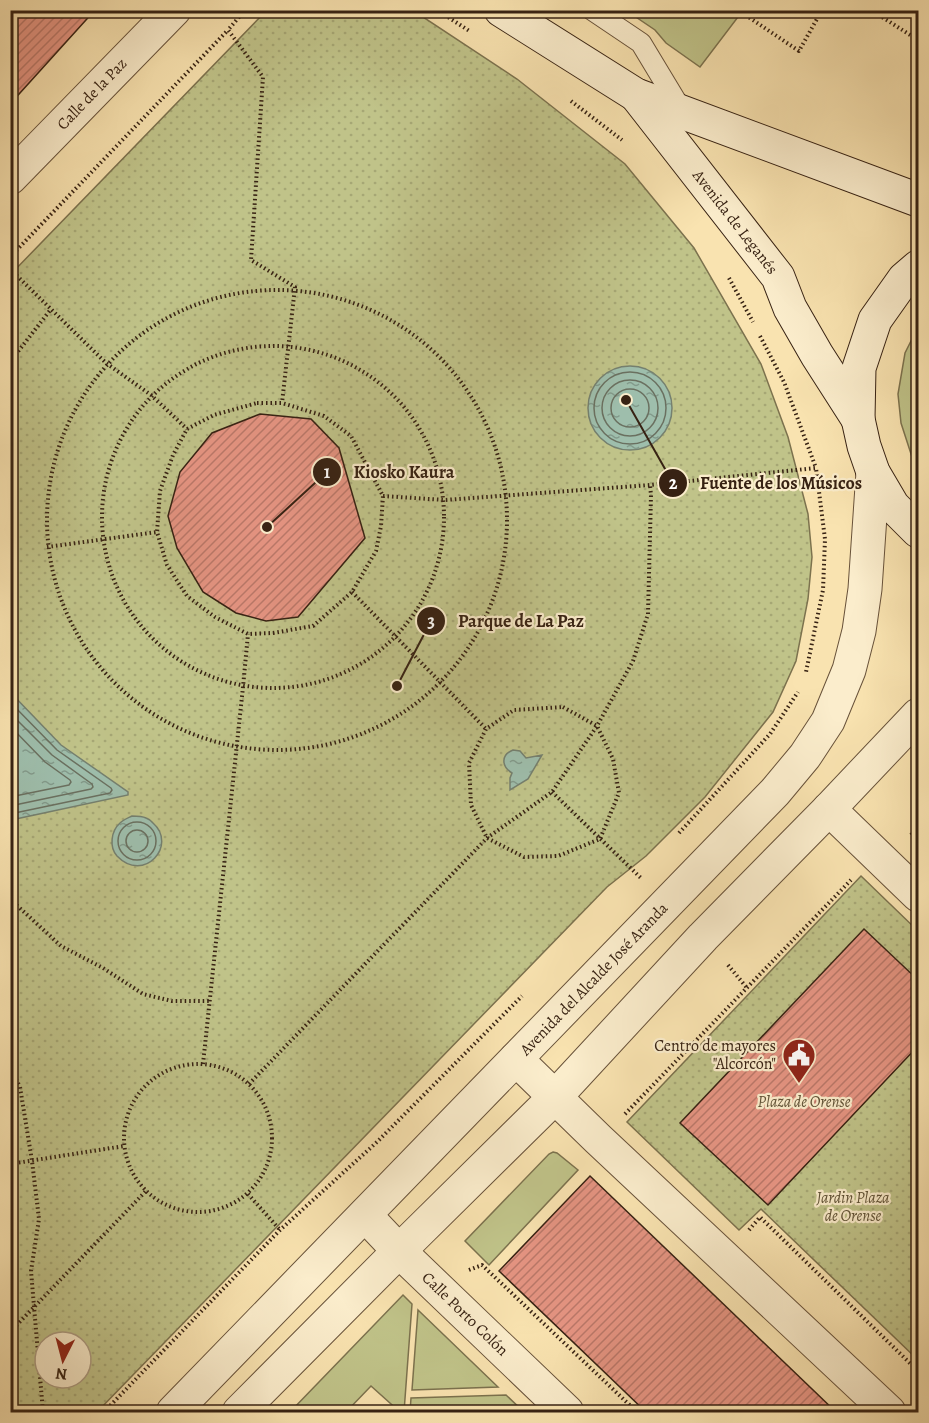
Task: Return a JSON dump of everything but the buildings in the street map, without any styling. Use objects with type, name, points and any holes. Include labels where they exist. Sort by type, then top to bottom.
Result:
[{"type":"street","name":"Calle de la Paz","points":[[10,178],[174,10]]},
{"type":"street","name":"Avenida de Leganés","points":[[501,10],[636,95],[918,200]]},
{"type":"street","name":"Avenida de Leganés","points":[[636,95],[778,277],[795,318],[858,419]]},
{"type":"street","points":[[918,267],[904,279],[875,320],[859,368],[858,419],[873,472],[893,506],[918,531]]},
{"type":"street","name":"Avenida del Alcalde José Aranda","points":[[173,1413],[775,792],[806,756],[828,721],[849,670],[859,631],[865,590],[873,472]]},
{"type":"street","points":[[239,1413],[409,1260],[703,937],[918,715]]},
{"type":"street","points":[[829,809],[918,895]]},
{"type":"street","points":[[516,1059],[889,1413]]},
{"type":"street","name":"Calle Porto Colón","points":[[365,1215],[567,1413]]},
{"type":"lane","points":[[592,10],[641,43],[683,113]]},
{"type":"path","points":[[10,257],[245,10]]},
{"type":"path","points":[[437,10],[475,35]]},
{"type":"path","points":[[738,10],[799,51],[822,10]]},
{"type":"path","points":[[871,10],[918,40]]},
{"type":"path","points":[[228,30],[263,77],[251,260],[295,287],[339,298],[404,327],[456,375],[492,435],[505,495],[502,573],[476,638],[444,686],[373,730],[306,749],[236,747],[170,724],[112,683],[71,626],[47,547],[47,489],[67,422],[106,363],[140,333],[180,310],[224,295],[295,287]]},
{"type":"path","points":[[570,100],[624,142]]},
{"type":"path","points":[[10,269],[106,363],[151,395],[187,429]]},
{"type":"path","points":[[724,271],[743,302],[784,382],[816,468],[825,539],[823,590],[804,683]]},
{"type":"path","points":[[282,403],[295,287]]},
{"type":"path","points":[[10,362],[51,309]]},
{"type":"path","points":[[226,351],[325,352],[371,375],[409,410],[434,454],[445,500],[441,557],[421,607],[395,637],[343,675],[294,688],[243,687],[194,670],[152,639],[120,597],[104,539],[102,496],[116,445],[151,395],[182,371],[226,351]]},
{"type":"path","points":[[257,403],[282,403],[324,416],[351,436],[383,496],[381,526],[376,551],[352,592],[313,626],[273,633],[248,634],[215,617],[187,596],[167,565],[157,532],[160,491],[173,455],[187,429],[214,415],[257,403]]},
{"type":"path","points":[[383,496],[445,500],[650,485],[816,468]]},
{"type":"path","points":[[249,1084],[487,838],[552,792],[597,726],[633,661],[648,614],[650,485]]},
{"type":"path","points":[[47,547],[157,532]]},
{"type":"path","points":[[352,592],[486,729]]},
{"type":"path","points":[[203,1064],[248,634]]},
{"type":"path","points":[[678,835],[770,734],[798,691]]},
{"type":"path","points":[[563,707],[597,726],[613,759],[619,794],[600,838],[558,856],[524,857],[487,838],[471,805],[469,764],[486,729],[514,710],[563,707]]},
{"type":"path","points":[[552,792],[632,869]]},
{"type":"path","points":[[911,835],[918,827]]},
{"type":"path","points":[[598,1139],[634,1107],[875,853]]},
{"type":"path","points":[[10,899],[61,946],[103,968],[143,994],[172,1001],[210,1001]]},
{"type":"path","points":[[104,1413],[280,1230],[376,1142],[525,993]]},
{"type":"path","points":[[203,1064],[228,1070],[249,1084],[262,1100],[270,1119],[273,1139],[270,1160],[261,1179],[248,1194],[224,1209],[196,1213],[169,1207],[146,1191],[131,1171],[124,1146],[126,1120],[136,1097],[154,1078],[177,1067],[203,1064]]},
{"type":"path","points":[[10,1067],[20,1087],[39,1219],[31,1271],[43,1413]]},
{"type":"path","points":[[10,1164],[124,1146]]},
{"type":"path","points":[[10,1332],[146,1191]]},
{"type":"path","points":[[248,1194],[280,1230]]},
{"type":"path","points":[[748,1231],[760,1217],[918,1371]]},
{"type":"path","points":[[409,1260],[436,1255],[462,1272],[482,1265],[637,1413]]},
{"type":"green space","points":[[266,11],[414,11],[517,79],[625,164],[694,248],[761,364],[788,437],[808,514],[812,557],[808,599],[796,661],[773,712],[705,797],[646,856],[607,887],[97,1412],[11,1412],[10,275]]},
{"type":"green space","points":[[627,11],[728,11],[738,17],[700,67],[666,43],[655,30]]},
{"type":"green space","points":[[918,327],[918,466],[912,457],[901,423],[898,394],[905,353]]},
{"type":"green space","name":"Plaza de Orense","points":[[861,876],[918,931],[918,1360],[761,1209],[739,1230],[627,1122]]},
{"type":"green space","points":[[553,1152],[578,1170],[489,1265],[465,1241]]},
{"type":"green space","points":[[403,1295],[412,1304],[404,1412],[400,1412],[371,1386],[346,1412],[290,1412]]},
{"type":"green space","points":[[418,1310],[498,1387],[412,1390]]},
{"type":"green space","points":[[506,1395],[524,1412],[410,1412],[411,1398]]},
{"type":"water","points":[[630,366],[646,369],[660,378],[669,392],[672,408],[669,424],[660,438],[646,447],[630,450],[614,447],[600,438],[591,424],[588,408],[591,392],[600,378],[614,369]]},
{"type":"water","points":[[11,693],[61,745],[128,792],[128,795],[11,820]]},
{"type":"water","points":[[513,750],[520,751],[526,758],[542,755],[528,779],[510,790],[512,773],[504,761],[506,755]]},
{"type":"water","points":[[132,816],[151,820],[160,832],[162,841],[160,850],[154,858],[147,864],[138,866],[127,864],[117,856],[112,844],[117,826]]},
{"type":"place","name":"Fuente de los Músicos","points":[[626,400]]},
{"type":"place","name":"Kiosko Kaura","points":[[267,527]]},
{"type":"place","name":"Parque de La Paz","points":[[397,686]]},
{"type":"place","name":"Centro de mayores \"Alcorcón\"","points":[[799,1084]]},
{"type":"park label","name":"Jardin Plaza de Orense","points":[[853,1207]]}]
